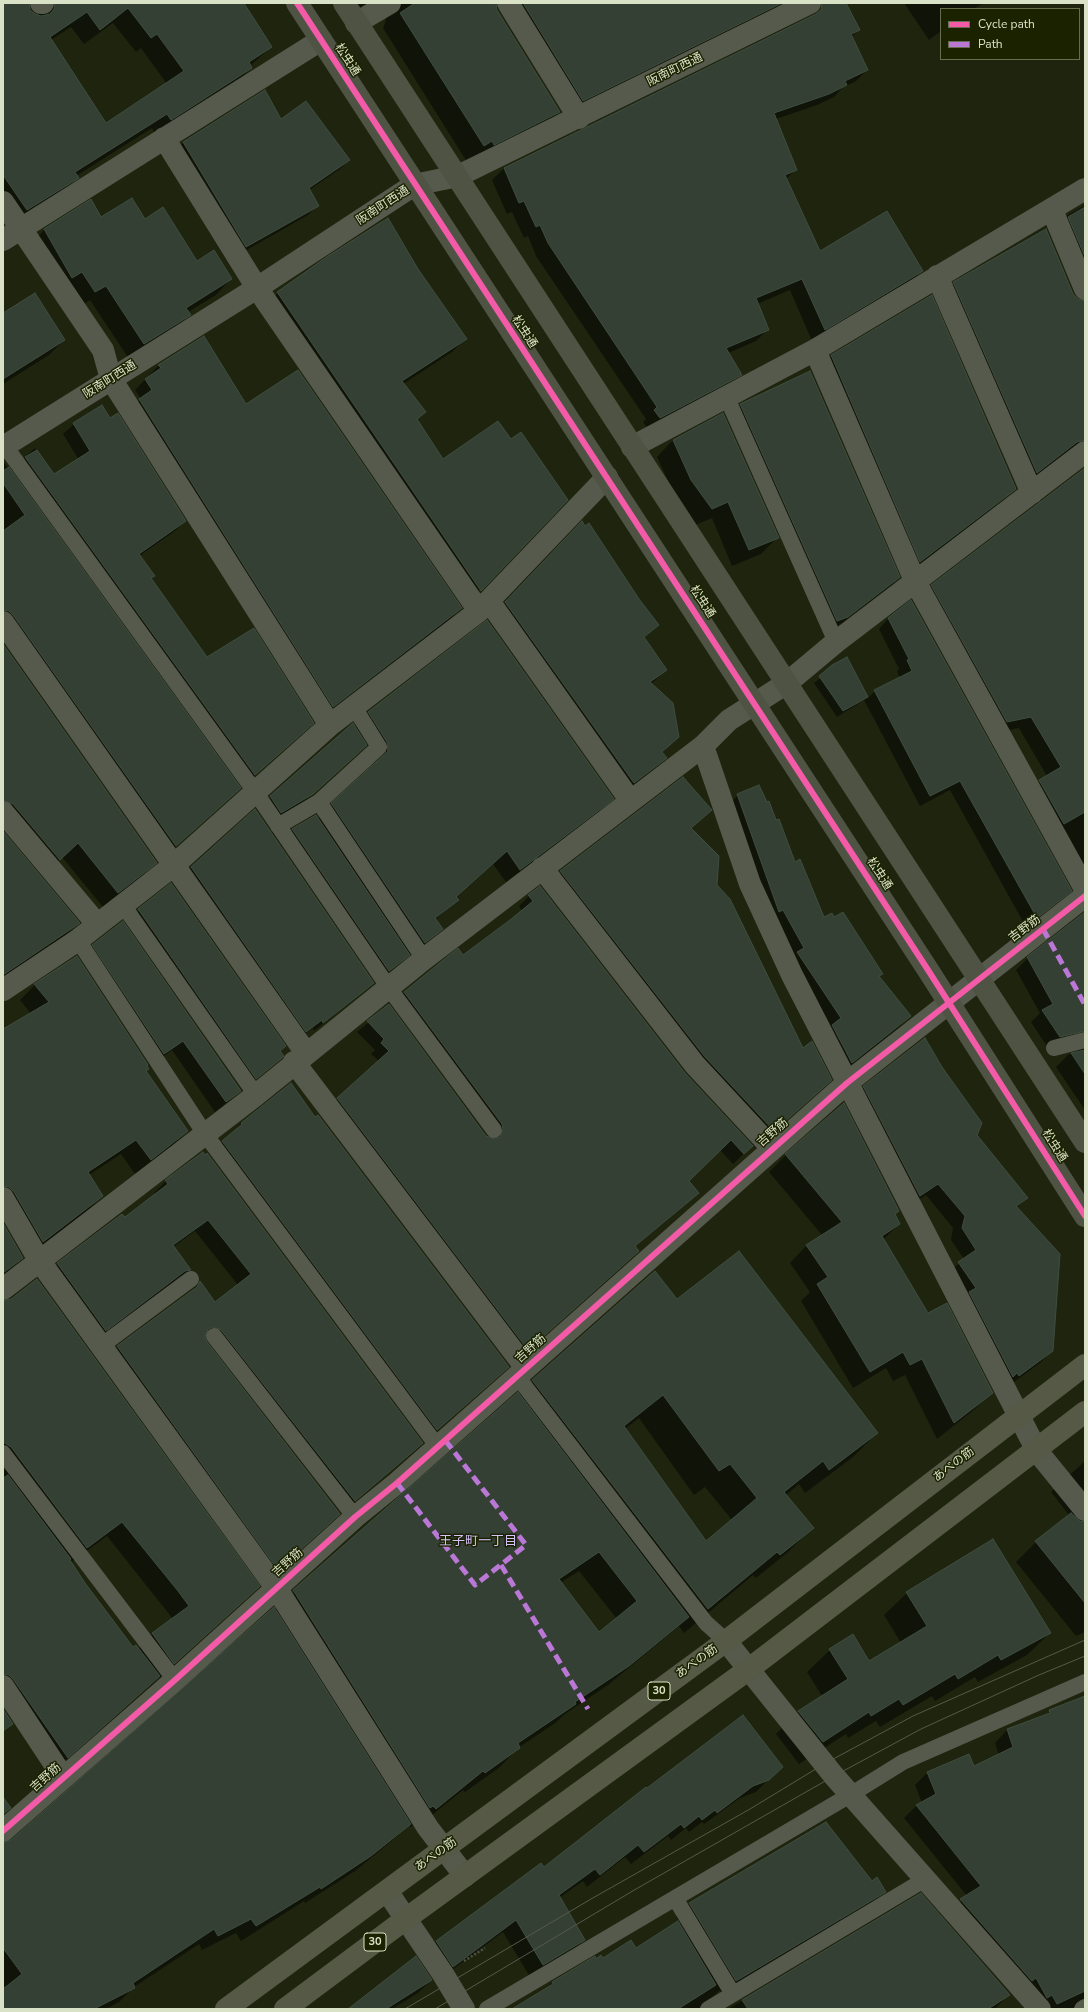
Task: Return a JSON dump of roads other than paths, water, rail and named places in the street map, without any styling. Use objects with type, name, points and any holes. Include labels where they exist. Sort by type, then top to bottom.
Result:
[{"type":"main road","name":"あべの筋","points":[[226,2009],[726,1641],[1085,1365]]},
{"type":"main road","name":"30","points":[[285,2009],[407,1918],[749,1669],[1037,1451],[1085,1412]]},
{"type":"street","name":"松虫通","points":[[297,3],[414,185],[607,477],[950,1003],[1085,1216]]},
{"type":"street","points":[[344,3],[458,176],[632,447],[1085,1142]]},
{"type":"street","points":[[356,23],[390,3]]},
{"type":"street","points":[[508,3],[579,118]]},
{"type":"street","name":"阪南町西通","points":[[4,446],[257,288],[414,185],[458,176],[579,118],[810,3]]},
{"type":"street","points":[[11,234],[321,40]]},
{"type":"street","points":[[164,138],[257,288],[484,606],[630,800]]},
{"type":"street","points":[[632,447],[815,350],[1085,189]]},
{"type":"street","points":[[3,202],[11,234],[103,350],[111,379],[330,725]]},
{"type":"street","points":[[1052,210],[1085,289]]},
{"type":"street","points":[[937,276],[1032,493]]},
{"type":"street","points":[[815,350],[916,583],[1085,889]]},
{"type":"street","points":[[3,1290],[39,1260],[256,1095],[424,959],[630,800],[703,746],[730,720],[787,683],[836,642],[916,583],[1085,452]]},
{"type":"street","points":[[3,990],[78,940],[174,865],[330,725],[484,606],[607,477]]},
{"type":"street","points":[[3,622],[174,865],[300,1058],[521,1372]]},
{"type":"street","points":[[703,746],[750,884],[792,975],[1037,1451],[1085,1510]]},
{"type":"street","points":[[3,812],[97,924]]},
{"type":"street","points":[[542,868],[695,1065],[772,1148]]},
{"type":"street","name":"吉野筋","points":[[3,1831],[175,1680],[355,1517],[397,1484],[772,1148],[847,1083],[1085,896]]},
{"type":"street","points":[[3,1198],[39,1260],[277,1589],[420,1815],[465,1876]]},
{"type":"street","points":[[726,1641],[850,1795],[1040,2009]]},
{"type":"street","points":[[3,1686],[64,1777]]},
{"type":"street","points":[[387,1891],[407,1918],[464,2009]]},
{"type":"lane","points":[[727,398],[836,642]]},
{"type":"lane","points":[[4,446],[256,793],[389,988],[494,1130]]},
{"type":"lane","points":[[278,826],[319,802],[379,747],[354,707]]},
{"type":"lane","points":[[319,802],[424,959]]},
{"type":"lane","points":[[122,905],[256,1095]]},
{"type":"lane","points":[[78,940],[205,1134],[438,1447]]},
{"type":"lane","points":[[1054,1048],[1085,1040]]},
{"type":"lane","points":[[102,1346],[191,1279]]},
{"type":"lane","points":[[214,1336],[355,1517]]},
{"type":"lane","points":[[521,1372],[706,1623],[726,1641]]},
{"type":"lane","points":[[3,1453],[175,1680]]},
{"type":"lane","points":[[487,2009],[850,1795],[903,1762],[1085,1682]]},
{"type":"lane","points":[[708,2009],[924,1880]]},
{"type":"lane","points":[[675,1898],[733,1994]]},
{"type":"tram line","points":[[405,2009],[591,1899],[750,1809],[824,1764],[913,1716],[1085,1640]]},
{"type":"tram line","points":[[435,2009],[636,1889],[834,1776],[921,1729],[1039,1675],[1085,1656]]},
{"type":"district","name":"王子町一丁目","points":[[478,1542]]}]
